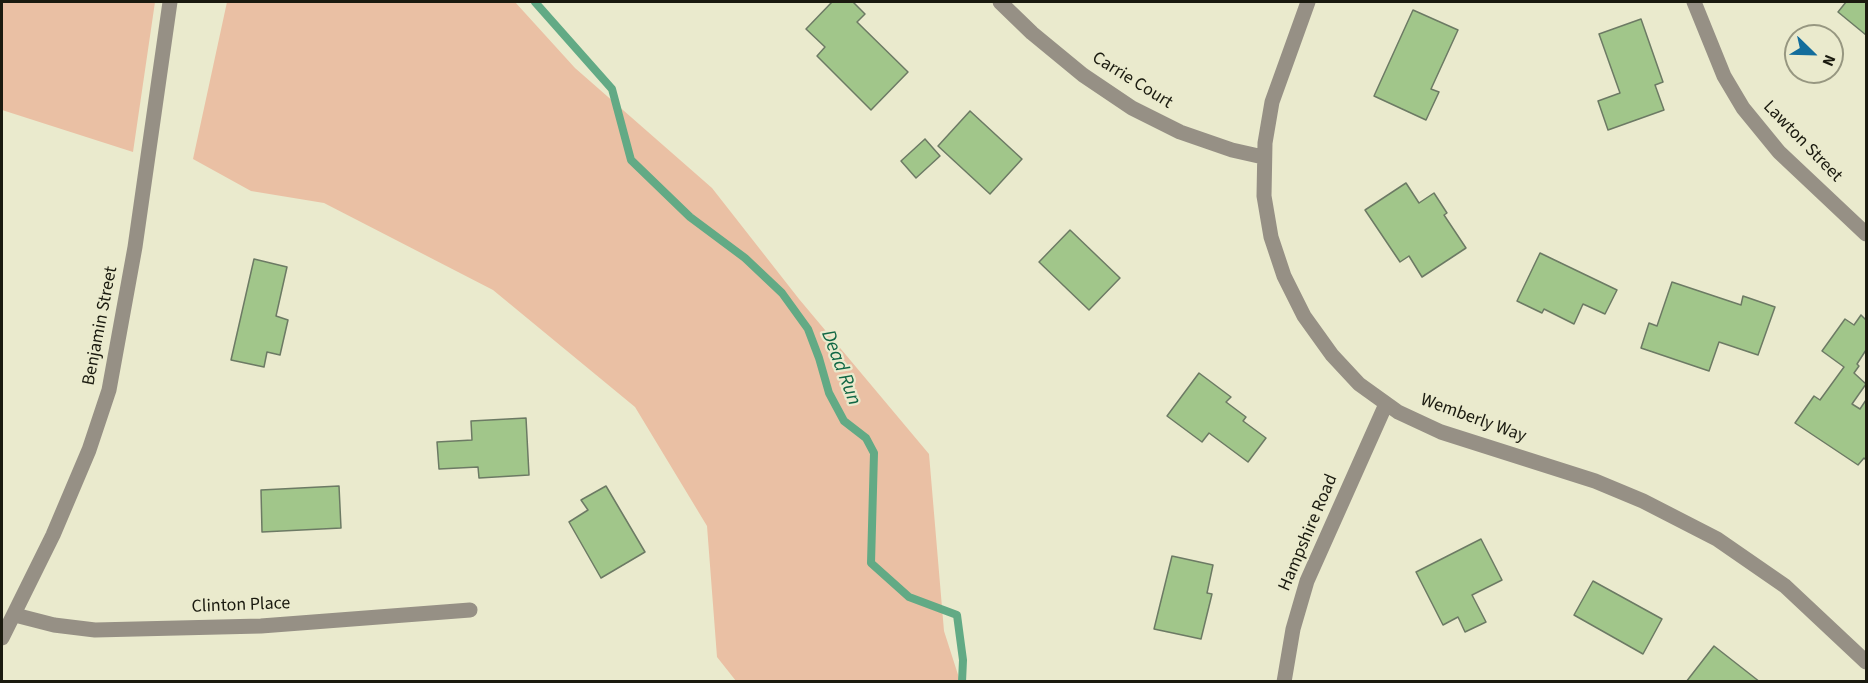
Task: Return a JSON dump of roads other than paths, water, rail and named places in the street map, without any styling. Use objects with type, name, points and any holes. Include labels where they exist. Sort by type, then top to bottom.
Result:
[{"type":"street","name":"Benjamin Street","points":[[2,638],[62,514],[89,450],[109,390],[135,247],[170,2]]},
{"type":"street","name":"Carrie Court","points":[[1000,2],[1032,33],[1083,75],[1132,108],[1180,132],[1232,150],[1263,157]]},
{"type":"street","name":"Wemberly Way","points":[[1308,2],[1272,102],[1263,157],[1264,196],[1271,237],[1284,276],[1304,316],[1332,355],[1359,384],[1386,404],[1441,432],[1595,481],[1643,501],[1717,539],[1785,586],[1866,662]]},
{"type":"street","name":"Lawton Street","points":[[1694,2],[1724,76],[1743,108],[1779,152],[1866,234]]},
{"type":"street","name":"Hampshire Road","points":[[1284,681],[1293,628],[1307,581],[1386,404]]},
{"type":"street","name":"Clinton Place","points":[[15,615],[54,626],[95,630],[261,626],[470,610]]},
{"type":"waterway","name":"Dead Run","points":[[535,2],[612,89],[631,160],[690,217],[745,258],[782,293],[808,329],[829,393],[844,421],[866,438],[874,453],[871,563],[909,597],[957,615],[963,660],[962,682]]}]
